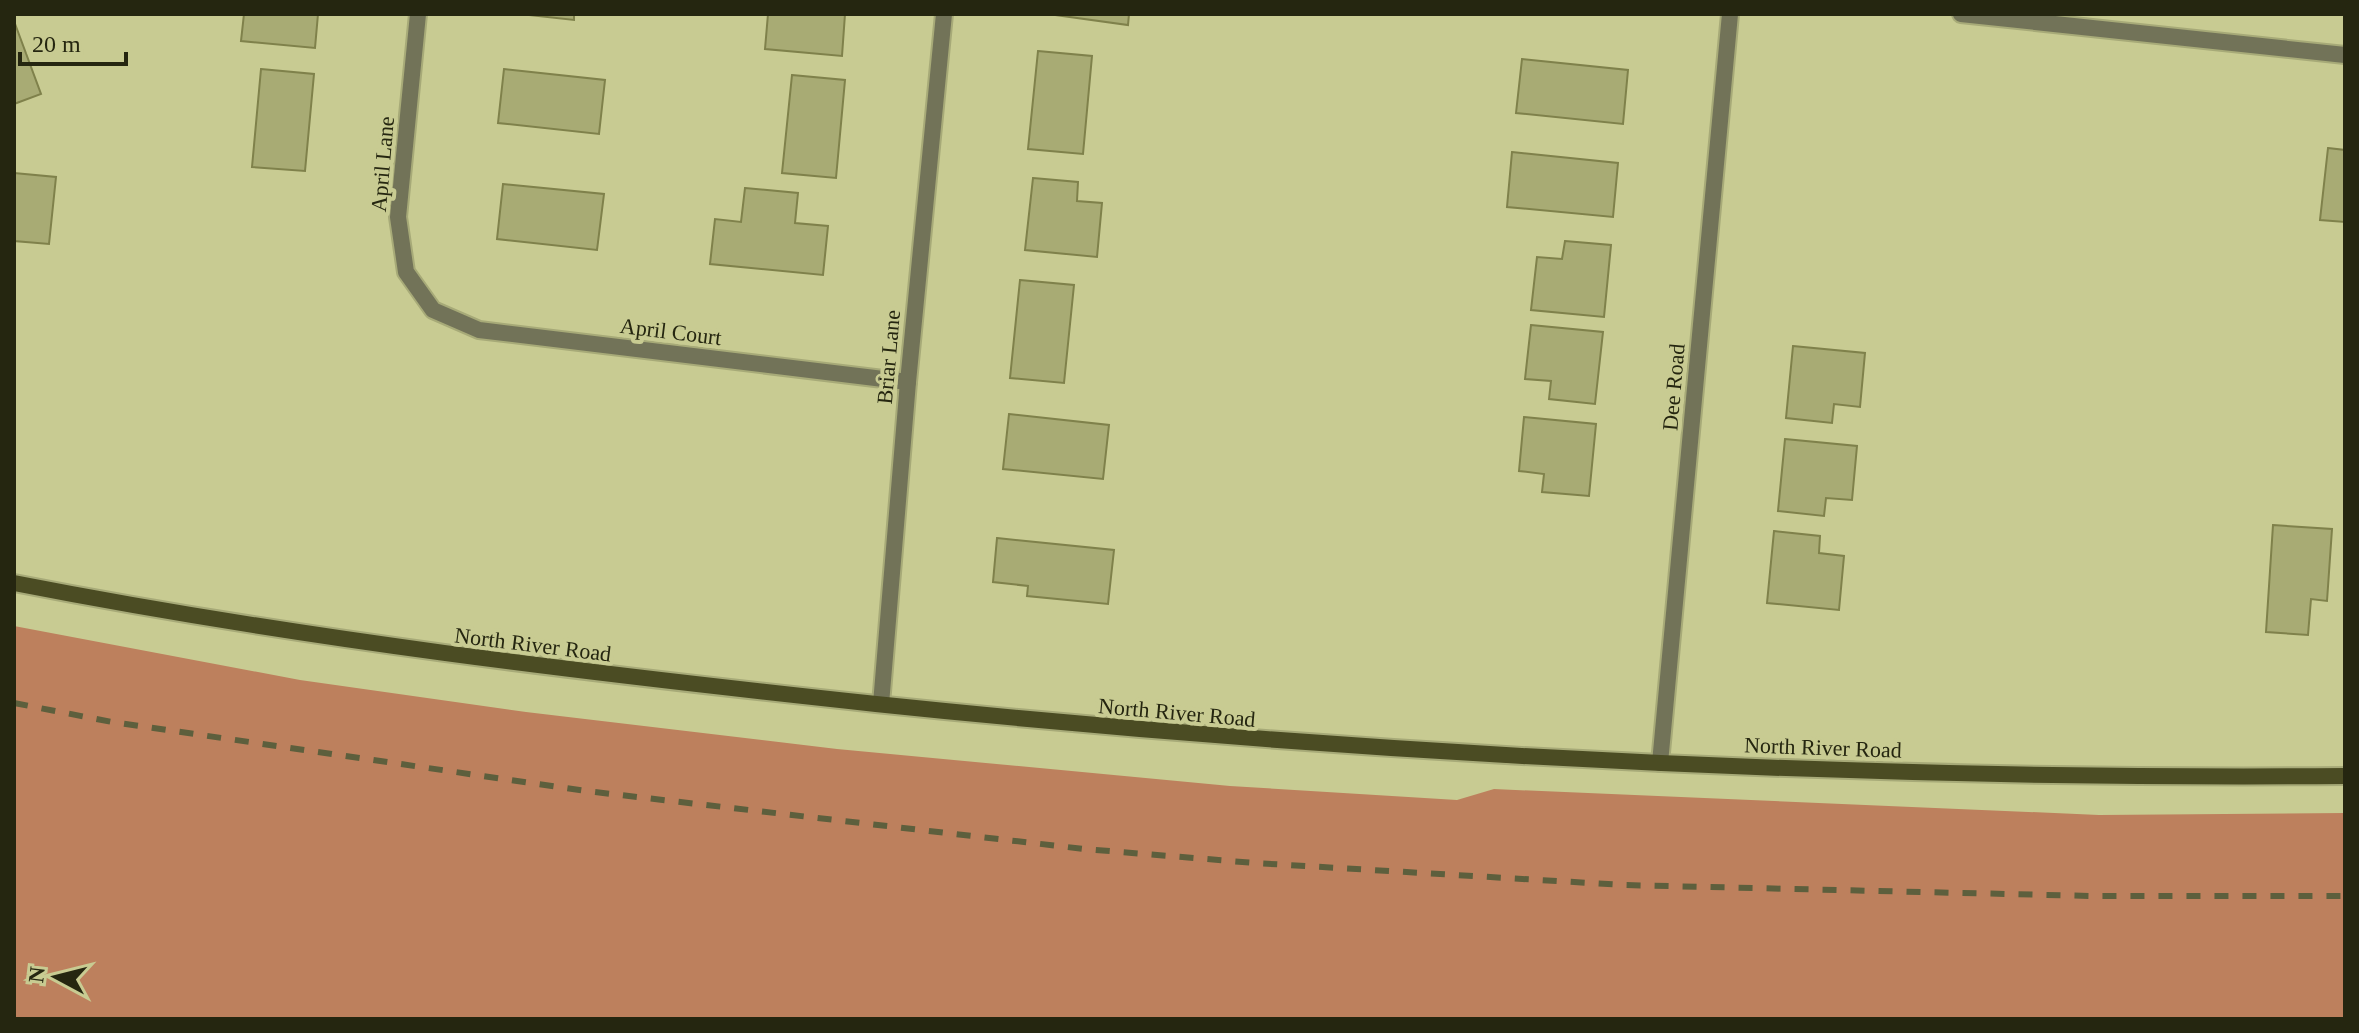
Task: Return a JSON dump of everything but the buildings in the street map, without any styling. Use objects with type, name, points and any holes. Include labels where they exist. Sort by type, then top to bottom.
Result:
[{"type":"main road","name":"North River Road","points":[[14,583],[215,620],[483,661],[1250,740],[1448,754],[1987,775],[2345,776]]},
{"type":"street","name":"April Lane","points":[[418,14],[398,217],[406,272],[433,310]]},
{"type":"street","name":"Briar Lane","points":[[881,704],[944,14]]},
{"type":"street","name":"Dee Road","points":[[1660,763],[1730,14]]},
{"type":"street","points":[[1961,14],[2345,55]]},
{"type":"street","name":"April Court","points":[[433,310],[479,330],[908,382]]},
{"type":"shaded area","points":[[14,626],[300,680],[526,712],[837,749],[1230,786],[1457,800],[1494,789],[2099,815],[2345,813],[2345,1019],[14,1019]]},
{"type":"railway","points":[[14,703],[112,722],[586,791],[1084,849],[1255,863],[1624,885],[2092,896],[2345,896]]}]
